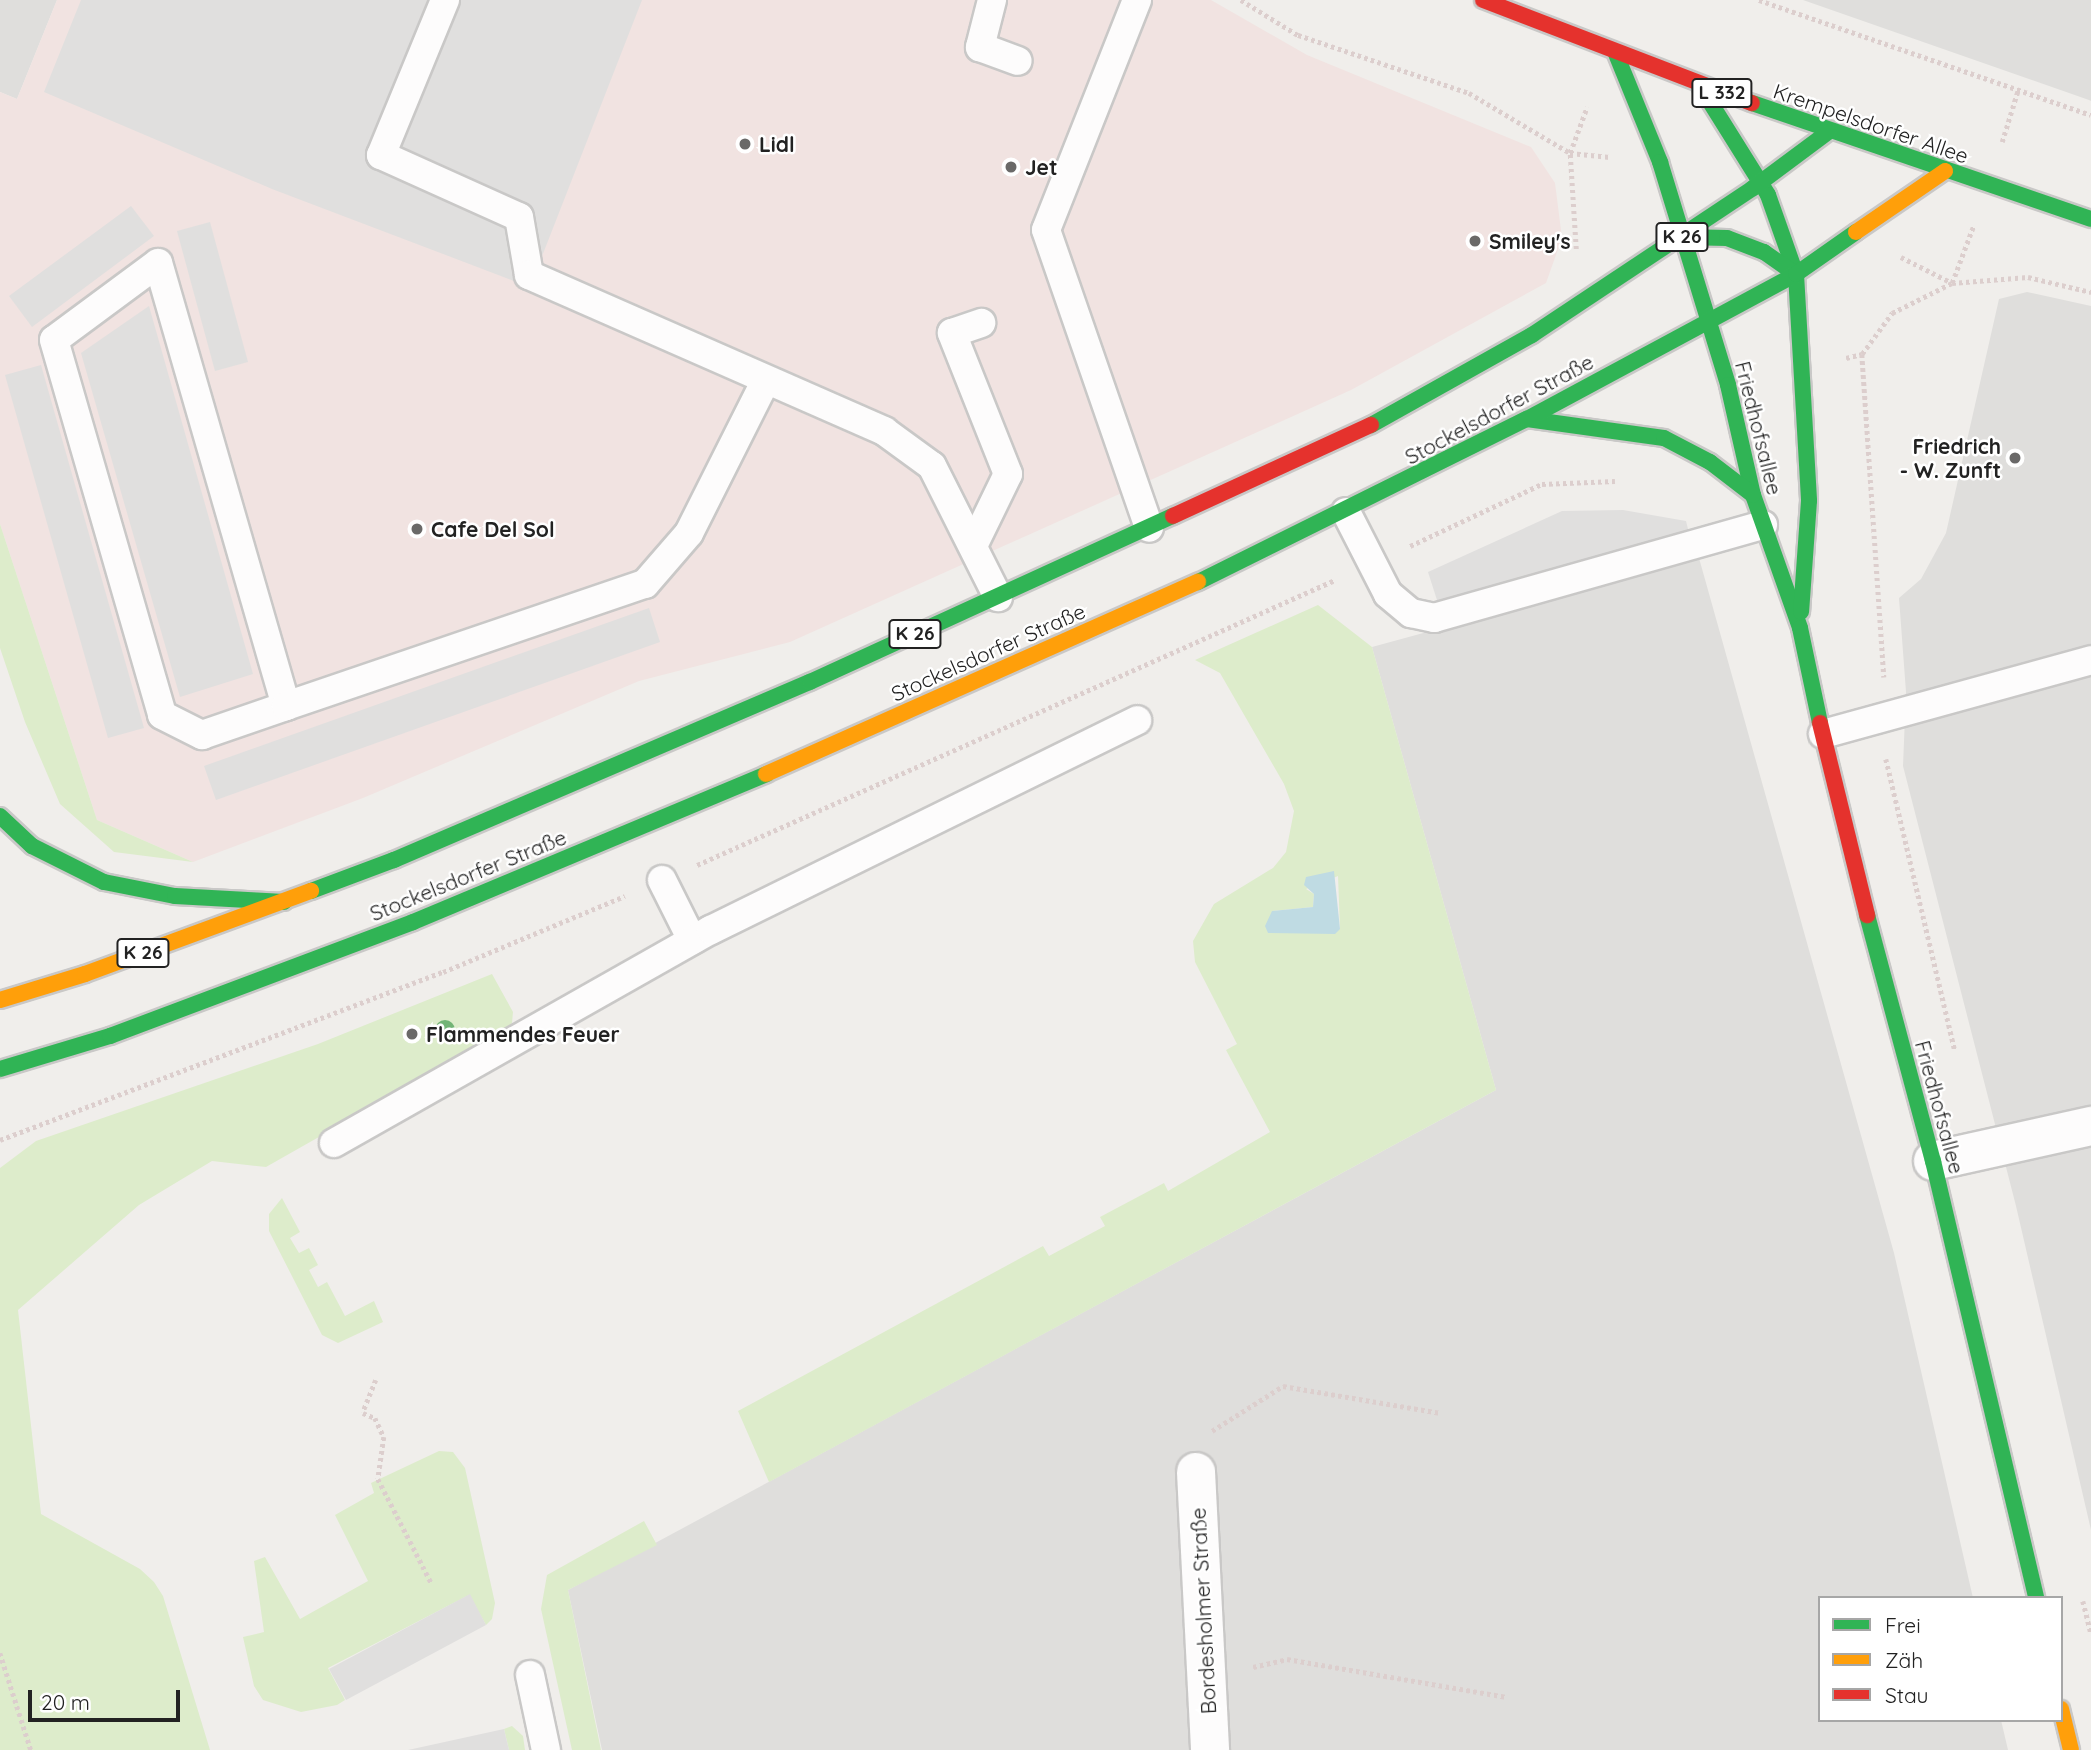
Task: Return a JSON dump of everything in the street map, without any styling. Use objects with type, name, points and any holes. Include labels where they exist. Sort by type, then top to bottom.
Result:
[{"type":"main road","name":"Krempelsdorfer Allee","points":[[1483,0],[1700,86],[1828,132],[2091,219]]},
{"type":"main road","name":"Friedhofsallee","points":[[1616,54],[1660,162],[1709,322],[1753,495],[1800,628],[1841,818],[1933,1161],[2036,1596]]},
{"type":"main road","name":"Friedhofsallee","points":[[1700,86],[1761,183],[1796,274],[1804,368],[1809,501],[1800,628]]},
{"type":"main road","name":"Stockelsdorfer Straße","points":[[0,1000],[284,902],[810,682],[1374,424],[1532,335],[1761,183],[1828,132]]},
{"type":"main road","name":"Stockelsdorfer Straße","points":[[0,1069],[110,1036],[414,922],[790,763],[1346,512],[1527,419],[1796,274],[1859,234],[1945,171]]},
{"type":"main road","points":[[1682,237],[1727,238],[1763,252],[1796,274]]},
{"type":"main road","points":[[1527,419],[1664,438],[1710,462],[1753,495]]},
{"type":"main road","points":[[0,816],[32,846],[104,882],[176,896],[284,902]]},
{"type":"main road","points":[[2063,1717],[2071,1750]]},
{"type":"street","points":[[1933,1161],[2091,1126]]},
{"type":"street","name":"Bordesholmer Straße","points":[[1196,1472],[1210,1750]]},
{"type":"lane","points":[[445,0],[380,155],[519,217],[529,275],[765,382],[884,431],[932,466],[998,597]]},
{"type":"lane","points":[[992,0],[980,47],[1018,61]]},
{"type":"lane","points":[[1137,0],[1090,90],[1046,230],[1057,295],[1149,528]]},
{"type":"lane","points":[[286,706],[158,263],[54,340],[162,715],[202,735],[645,584],[689,533],[765,382]]},
{"type":"lane","points":[[973,545],[1008,474],[951,333],[981,323]]},
{"type":"lane","points":[[1346,512],[1388,594],[1411,613],[1434,618],[1763,525]]},
{"type":"lane","points":[[1823,734],[2091,660]]},
{"type":"lane","points":[[334,1143],[692,940],[1137,720]]},
{"type":"lane","points":[[662,880],[692,940]]},
{"type":"lane","points":[[530,1675],[545,1750]]},
{"type":"path","points":[[1241,0],[1298,35],[1469,93],[1570,153],[1660,162]]},
{"type":"path","points":[[1759,0],[2091,115]]},
{"type":"path","points":[[1859,234],[1952,283]]},
{"type":"path","points":[[1804,368],[1861,354],[1892,313],[1952,283],[2028,277],[2091,292]]},
{"type":"path","points":[[1861,354],[1886,766],[1956,1057]]},
{"type":"path","points":[[0,1140],[443,972],[662,880],[1372,564],[1542,484],[1619,480]]},
{"type":"path","points":[[376,1380],[363,1413],[375,1418],[384,1437],[378,1479],[431,1582]]},
{"type":"path","points":[[1196,1472],[1194,1442],[1283,1386],[1441,1413]]},
{"type":"path","points":[[2081,1593],[2091,1634]]},
{"type":"path","points":[[0,1653],[31,1750]]},
{"type":"path","points":[[1206,1678],[1287,1659],[1507,1697]]},
{"type":"shaded area","points":[[0,0],[57,0],[17,99],[0,92]]},
{"type":"shaded area","points":[[57,0],[1211,0],[1307,55],[1531,147],[1555,183],[1562,238],[1546,283],[1351,390],[790,642],[639,681],[363,798],[193,862],[97,820],[0,524],[0,92],[17,99]]},
{"type":"shaded area","points":[[81,0],[642,0],[530,287],[272,189],[44,92]]},
{"type":"shaded area","points":[[1803,0],[2091,0],[2091,101],[2089,100]]},
{"type":"shaded area","points":[[131,206],[154,236],[32,327],[9,296]]},
{"type":"shaded area","points":[[210,222],[248,362],[215,371],[177,231]]},
{"type":"shaded area","points":[[2027,292],[2091,306],[2091,1530],[2016,1206],[1903,766],[1906,692],[1899,598],[1921,579],[1946,533],[1999,299]]},
{"type":"shaded area","points":[[149,306],[253,674],[180,697],[81,353]]},
{"type":"shaded area","points":[[41,365],[144,728],[108,738],[5,375]]},
{"type":"shaded area","points":[[1623,510],[1686,521],[1695,557],[1445,625],[1428,572],[1562,511]]},
{"type":"shaded area","points":[[1699,558],[1894,1253],[1973,1596],[1818,1596],[1818,1722],[2001,1722],[2008,1750],[602,1750],[568,1590],[1496,1090],[1372,647]]},
{"type":"shaded area","points":[[649,608],[660,642],[216,800],[204,766]]},
{"type":"shaded area","points":[[470,1594],[486,1625],[346,1700],[329,1669]]},
{"type":"shaded area","points":[[504,1729],[509,1750],[408,1750]]},
{"type":"green space","points":[[0,524],[97,820],[193,862],[114,852],[60,804],[25,722],[0,648]]},
{"type":"green space","points":[[1318,605],[1372,647],[1496,1090],[769,1482],[738,1411],[1043,1246],[1049,1256],[1105,1226],[1100,1217],[1164,1183],[1168,1191],[1270,1132],[1226,1050],[1237,1044],[1195,962],[1193,941],[1214,904],[1273,868],[1286,852],[1294,811],[1284,784],[1220,673],[1195,660]],"holes":[[[1338,876],[1340,929],[1272,911],[1313,907],[1314,894],[1306,889]]]},
{"type":"green space","points":[[492,974],[513,1012],[512,1023],[504,1032],[266,1167],[212,1161],[139,1205],[18,1310],[41,1514],[140,1569],[154,1582],[163,1596],[210,1750],[0,1750],[0,1168],[36,1141],[318,1044]]},
{"type":"green space","points":[[282,1198],[300,1232],[290,1238],[299,1253],[309,1248],[318,1265],[309,1270],[318,1287],[327,1282],[345,1316],[374,1301],[383,1322],[338,1343],[322,1335],[269,1231],[269,1214]]},
{"type":"green space","points":[[439,1451],[453,1452],[465,1468],[495,1603],[492,1619],[486,1625],[469,1595],[328,1668],[345,1700],[337,1705],[301,1712],[263,1700],[254,1686],[243,1637],[264,1632],[254,1561],[265,1557],[300,1619],[368,1581],[335,1515],[374,1493],[371,1483]]},
{"type":"green space","points":[[644,1521],[657,1545],[568,1590],[601,1750],[572,1750],[541,1609],[547,1575]]},
{"type":"green space","points":[[512,1726],[523,1736],[525,1750],[509,1750],[504,1729]]},
{"type":"water","points":[[1334,871],[1340,929],[1335,934],[1268,933],[1265,926],[1272,911],[1313,907],[1314,894],[1304,885],[1306,877]]},
{"type":"traffic: fast","points":[[1616,54],[1660,162],[1728,385],[1753,495],[1800,628],[1820,723]]},
{"type":"traffic: fast","points":[[1700,86],[1768,195],[1796,274],[1809,501],[1801,612]]},
{"type":"traffic: fast","points":[[1752,103],[2091,219]]},
{"type":"traffic: fast","points":[[1371,425],[1532,335],[1753,188],[1828,132]]},
{"type":"traffic: fast","points":[[1198,582],[1527,419],[1796,274],[1856,232]]},
{"type":"traffic: fast","points":[[1682,237],[1727,238],[1764,252],[1796,274]]},
{"type":"traffic: fast","points":[[1527,419],[1664,438],[1710,462],[1753,495]]},
{"type":"traffic: fast","points":[[311,891],[394,860],[810,682],[1173,516]]},
{"type":"traffic: fast","points":[[0,1069],[110,1036],[413,922],[766,774]]},
{"type":"traffic: fast","points":[[0,816],[32,846],[104,882],[175,896],[284,902]]},
{"type":"traffic: fast","points":[[1867,915],[1933,1161],[2036,1596]]},
{"type":"traffic: slow","points":[[1856,232],[1945,171]]},
{"type":"traffic: slow","points":[[766,774],[1198,582]]},
{"type":"traffic: slow","points":[[0,1000],[85,974],[311,891]]},
{"type":"traffic: slow","points":[[2063,1717],[2071,1750]]},
{"type":"traffic: jam","points":[[1483,0],[1752,103]]},
{"type":"traffic: jam","points":[[1173,516],[1371,425]]},
{"type":"traffic: jam","points":[[1820,723],[1867,915]]},
{"type":"place","name":"Lidl","points":[[745,144]]},
{"type":"place","name":"Jet","points":[[1011,167]]},
{"type":"place","name":"Smiley's","points":[[1475,241]]},
{"type":"place","name":"Friedrich - W. Zunft","points":[[2015,458]]},
{"type":"place","name":"Cafe Del Sol","points":[[417,529]]},
{"type":"place","name":"Flammendes Feuer","points":[[412,1034]]}]
